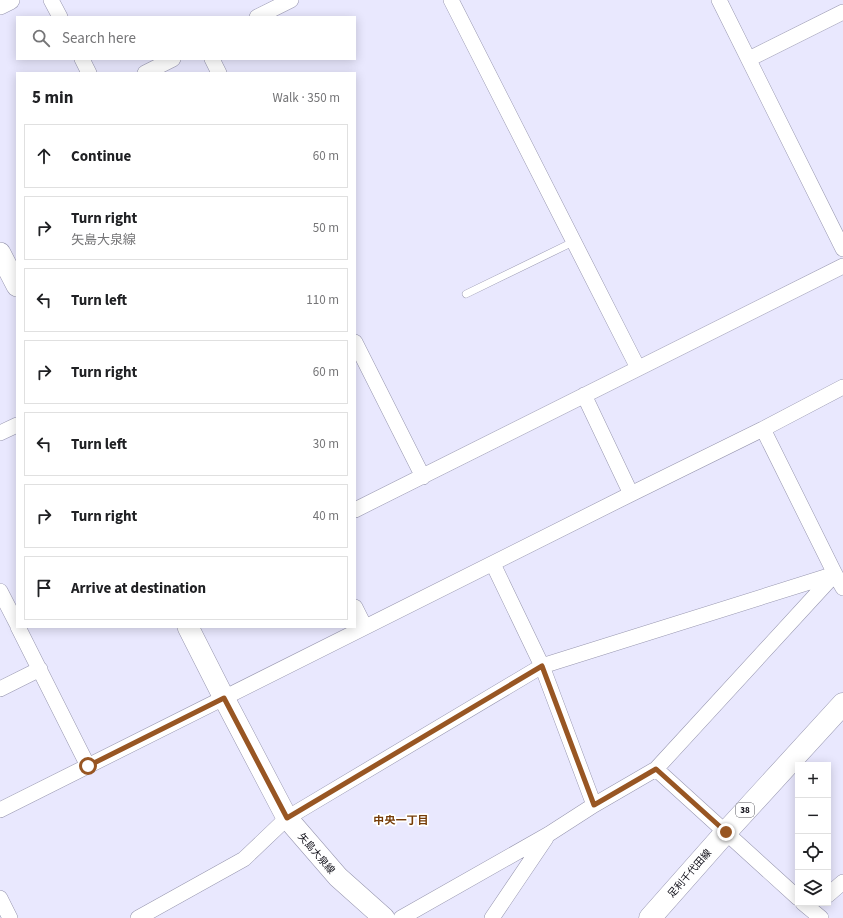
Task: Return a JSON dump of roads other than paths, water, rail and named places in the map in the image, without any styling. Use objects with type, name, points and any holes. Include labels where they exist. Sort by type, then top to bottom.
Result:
[{"type":"main road","points":[[0,253],[16,284]]},
{"type":"main road","name":"矢島大泉線","points":[[189,628],[287,818],[338,877],[384,918]]},
{"type":"main road","name":"足利千代田線","points":[[650,918],[843,704]]},
{"type":"street","points":[[0,5],[10,0]]},
{"type":"street","points":[[51,0],[59,16]]},
{"type":"street","points":[[259,16],[291,0]]},
{"type":"street","points":[[450,0],[638,368]]},
{"type":"street","points":[[719,0],[843,249]]},
{"type":"street","points":[[749,59],[843,12]]},
{"type":"street","points":[[82,60],[88,72]]},
{"type":"street","points":[[147,72],[171,60]]},
{"type":"street","points":[[212,60],[218,72]]},
{"type":"street","points":[[356,509],[843,266]]},
{"type":"street","points":[[356,344],[422,476]]},
{"type":"street","points":[[0,810],[763,429],[843,387]]},
{"type":"street","points":[[584,395],[631,494]]},
{"type":"street","points":[[0,433],[16,425]]},
{"type":"street","points":[[763,429],[839,572],[843,588]]},
{"type":"street","points":[[493,564],[542,666],[594,805]]},
{"type":"street","points":[[138,918],[244,859],[287,818],[542,666],[839,572]]},
{"type":"street","points":[[401,918],[549,834],[594,805],[656,769],[839,572]]},
{"type":"street","points":[[0,591],[16,622]]},
{"type":"street","points":[[356,609],[365,627]]},
{"type":"street","points":[[19,628],[88,766]]},
{"type":"street","points":[[0,689],[40,669]]},
{"type":"street","points":[[656,769],[795,895]]},
{"type":"street","points":[[492,918],[549,834]]},
{"type":"street","points":[[831,892],[843,882]]},
{"type":"street","points":[[0,898],[10,918]]},
{"type":"lane","points":[[466,294],[573,242]]},
{"type":"district","name":"中央一丁目","points":[[401,820]]}]
